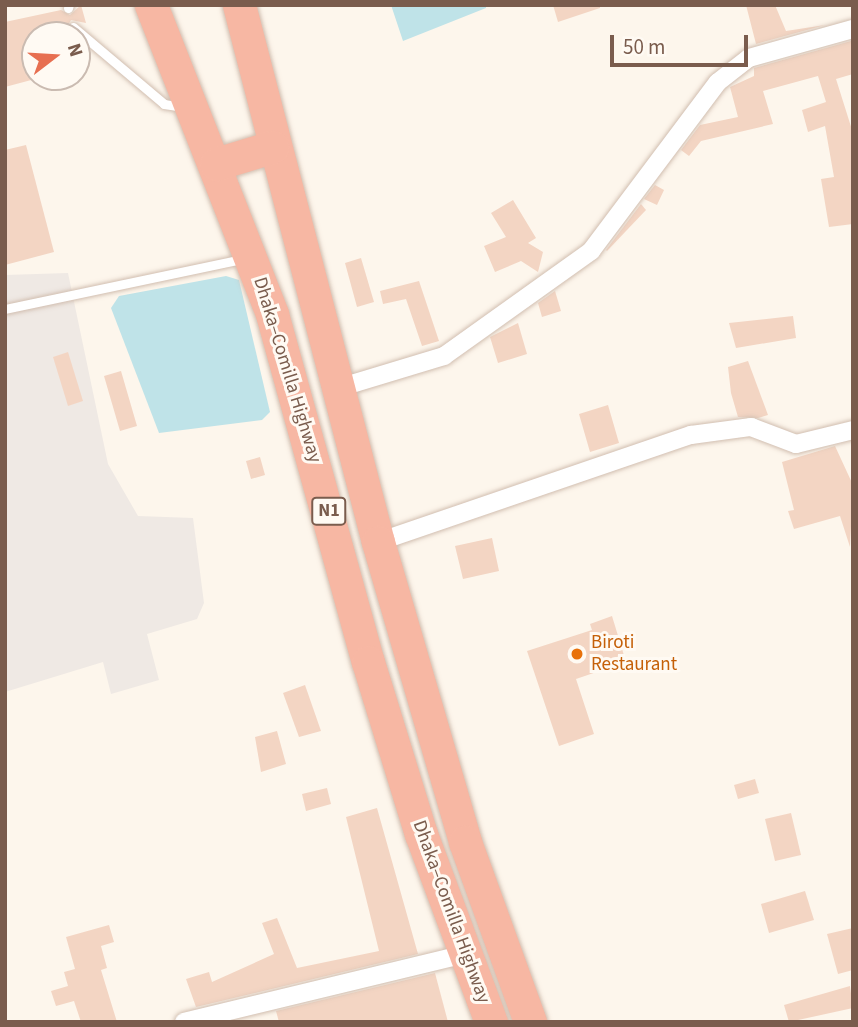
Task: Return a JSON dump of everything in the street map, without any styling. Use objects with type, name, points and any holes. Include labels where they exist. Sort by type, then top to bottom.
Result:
[{"type":"highway","name":"Dhaka–Comilla Highway","points":[[151,5],[251,257],[318,471],[368,662],[491,1022]]},
{"type":"highway","name":"Dhaka–Comilla Highway","points":[[239,5],[272,147],[378,541],[466,842],[530,1022]]},
{"type":"highway","points":[[216,164],[272,147]]},
{"type":"street","points":[[335,388],[444,356],[591,251],[718,82],[749,58],[853,29]]},
{"type":"street","points":[[378,541],[691,435],[751,428],[796,444],[853,430]]},
{"type":"street","points":[[184,1022],[466,954]]},
{"type":"lane","points":[[91,42],[164,104],[193,106]]},
{"type":"lane","points":[[5,309],[251,257]]},
{"type":"shaded area","points":[[68,273],[108,464],[138,516],[193,518],[204,603],[197,619],[147,634],[159,680],[111,694],[103,662],[5,692],[5,275]]},
{"type":"water","points":[[391,5],[486,5],[486,8],[403,41]]},
{"type":"water","points":[[226,276],[239,280],[270,412],[262,420],[159,433],[111,308],[119,296]]},
{"type":"building","points":[[81,5],[85,21],[21,21],[21,83],[5,87],[5,22],[61,10],[70,15]]},
{"type":"building","points":[[553,5],[600,5],[600,8],[558,22]]},
{"type":"building","points":[[746,5],[775,5],[786,31],[825,25],[756,44]]},
{"type":"building","points":[[851,41],[853,74],[836,79],[853,133],[853,224],[829,227],[821,179],[834,177],[825,126],[808,132],[802,110],[826,102],[818,76],[763,91],[773,124],[701,141],[689,156],[681,150],[700,125],[738,117],[730,87],[754,76],[754,68]]},
{"type":"building","points":[[26,145],[54,252],[5,265],[5,150]]},
{"type":"building","points":[[655,185],[664,190],[657,205],[644,199]]},
{"type":"building","points":[[513,200],[536,238],[528,243],[543,252],[538,272],[521,261],[495,272],[484,246],[506,237],[491,213]]},
{"type":"building","points":[[641,204],[646,210],[607,251],[606,250]]},
{"type":"building","points":[[361,258],[374,302],[357,307],[345,263]]},
{"type":"building","points":[[419,281],[439,341],[422,346],[406,299],[383,304],[380,291]]},
{"type":"building","points":[[555,291],[561,311],[542,317],[538,303]]},
{"type":"building","points":[[793,316],[796,338],[736,348],[729,323]]},
{"type":"building","points":[[518,323],[527,354],[498,363],[490,337]]},
{"type":"building","points":[[68,352],[83,401],[68,406],[53,357]]},
{"type":"building","points":[[748,361],[768,415],[758,418],[738,417],[731,393],[728,367]]},
{"type":"building","points":[[121,371],[137,426],[120,431],[104,376]]},
{"type":"building","points":[[608,405],[619,443],[590,452],[579,414]]},
{"type":"building","points":[[835,446],[853,485],[850,547],[840,516],[794,529],[788,511],[794,510],[782,462]]},
{"type":"building","points":[[260,457],[265,475],[251,479],[246,461]]},
{"type":"building","points":[[492,538],[499,571],[463,579],[455,546]]},
{"type":"building","points":[[612,616],[626,662],[576,679],[594,734],[559,746],[527,651],[592,630],[590,624]]},
{"type":"building","points":[[305,685],[321,731],[299,737],[283,693]]},
{"type":"building","points":[[277,731],[286,764],[261,772],[255,737]]},
{"type":"building","points":[[755,779],[759,793],[738,799],[734,785]]},
{"type":"building","points":[[327,788],[331,804],[306,811],[302,794]]},
{"type":"building","points":[[377,808],[418,954],[196,1007],[186,979],[209,972],[212,982],[274,954],[262,923],[277,918],[297,968],[379,951],[346,817]]},
{"type":"building","points":[[791,813],[801,855],[775,861],[765,819]]},
{"type":"building","points":[[805,891],[814,920],[769,933],[761,904]]},
{"type":"building","points":[[109,925],[114,942],[101,946],[107,968],[101,970],[117,1022],[81,1022],[74,1001],[56,1006],[51,991],[68,986],[64,972],[75,969],[66,937]]},
{"type":"building","points":[[853,928],[853,970],[838,974],[827,934]]},
{"type":"building","points":[[435,973],[448,1022],[279,1022],[276,1011]]},
{"type":"building","points":[[850,986],[853,1008],[789,1022],[784,1005]]},
{"type":"place","name":"Biroti Restaurant","points":[[577,654]]}]
